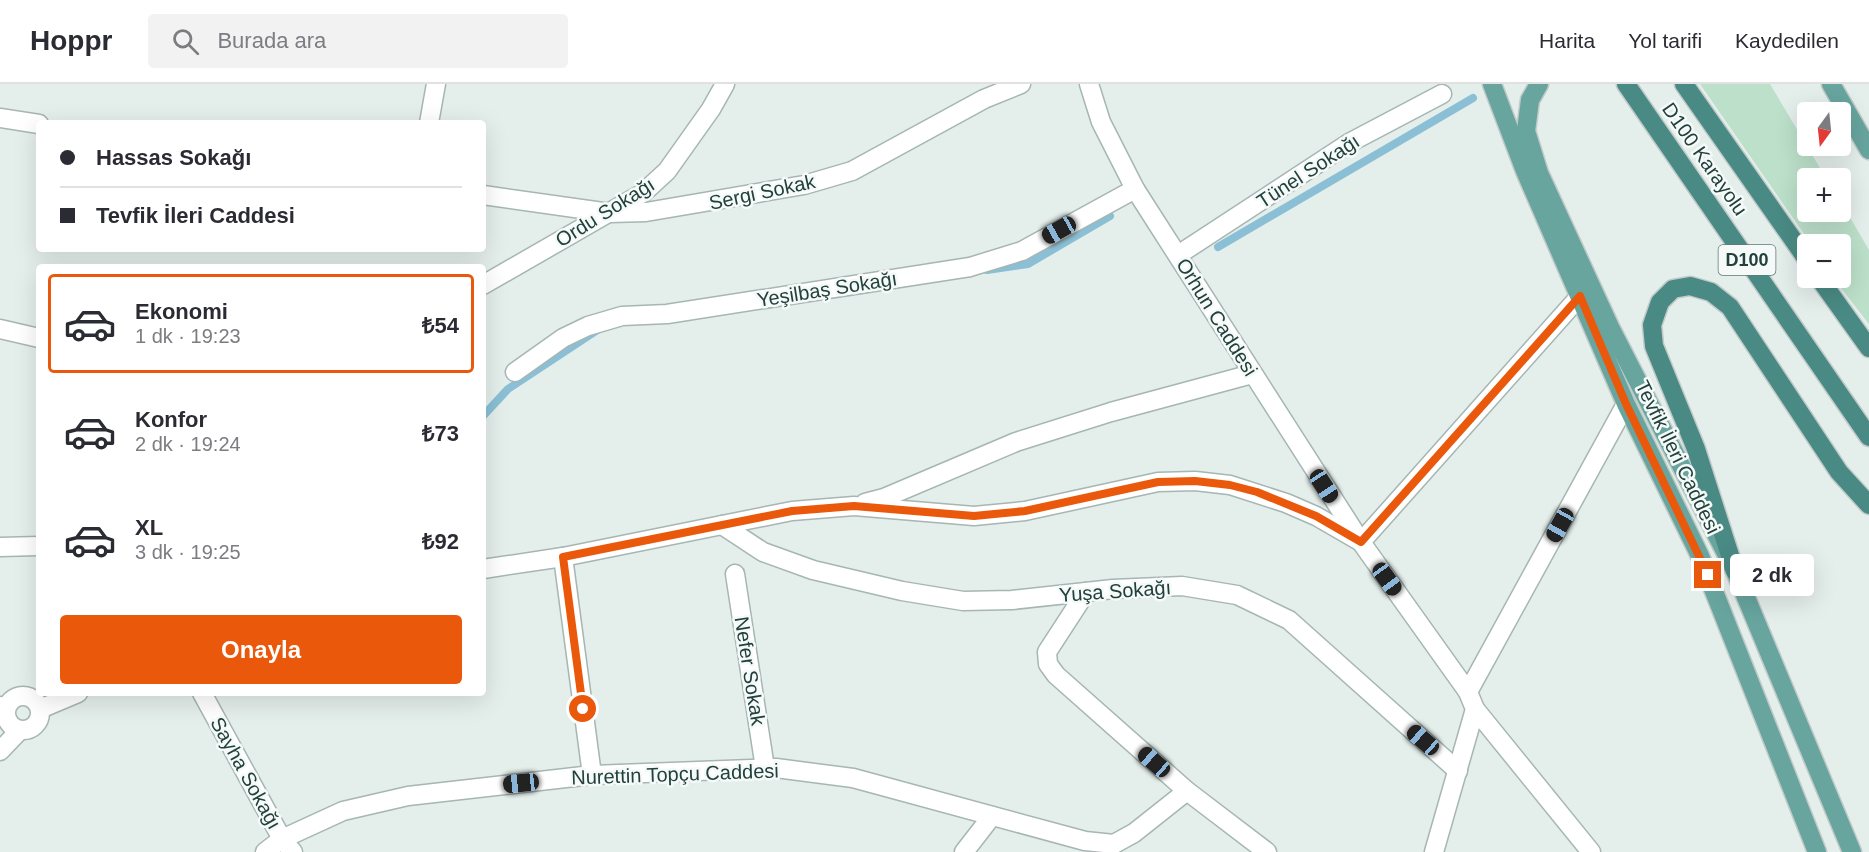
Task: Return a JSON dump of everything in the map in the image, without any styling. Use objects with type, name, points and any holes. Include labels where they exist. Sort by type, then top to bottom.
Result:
[{"type":"highway","name":"D100 Karayolu","points":[[1626,84],[1869,437]]},
{"type":"highway","name":"D100 Karayolu","points":[[1684,84],[1797,245]]},
{"type":"highway","points":[[1735,572],[1696,448],[1654,346],[1652,325],[1660,302],[1673,289],[1690,286],[1711,292],[1730,307],[1839,472],[1869,505]]},
{"type":"highway","points":[[1826,288],[1869,348]]},
{"type":"main road","name":"Tevfik İleri Caddesi","points":[[1492,84],[1525,171],[1626,404],[1700,556],[1817,852]]},
{"type":"main road","points":[[1539,84],[1530,100],[1526,131],[1539,173],[1610,327],[1735,572],[1851,852]]},
{"type":"main road","points":[[1834,86],[1869,150]]},
{"type":"street","points":[[430,120],[436,84]]},
{"type":"street","name":"Ordu Sokağı","points":[[486,283],[643,193],[666,171],[711,109],[725,84]]},
{"type":"street","name":"Sergi Sokak","points":[[486,195],[610,213],[646,212],[711,203],[804,185],[852,171],[984,99],[1021,84]]},
{"type":"street","name":"Orhun Caddesi","points":[[1089,84],[1105,131],[1135,189],[1361,542],[1468,692],[1475,709],[1591,852]]},
{"type":"street","name":"Tünel Sokağı","points":[[1178,255],[1349,143],[1442,94]]},
{"type":"street","points":[[0,118],[36,124]]},
{"type":"street","name":"Yeşilbaş Sokağı","points":[[515,372],[563,338],[622,316],[667,314],[970,267],[1022,251],[1135,189]]},
{"type":"street","points":[[486,569],[563,557],[792,511],[854,506],[974,516],[1025,511],[1158,482],[1195,481],[1230,485],[1257,492],[1316,516],[1361,542],[1580,296]]},
{"type":"street","points":[[0,329],[36,337]]},
{"type":"street","points":[[854,506],[884,498],[1016,442],[1111,412],[1252,374]]},
{"type":"street","points":[[1468,692],[1626,404]]},
{"type":"street","name":"Yuşa Sokağı","points":[[722,525],[763,552],[813,570],[902,591],[963,601],[1012,600],[1086,592],[1182,586],[1238,595],[1289,620],[1458,771]]},
{"type":"street","points":[[0,547],[36,546]]},
{"type":"street","points":[[563,557],[592,775]]},
{"type":"street","name":"Nefer Sokak","points":[[735,574],[765,768]]},
{"type":"street","points":[[1086,592],[1047,652],[1048,664],[1056,675],[1187,790],[1267,852]]},
{"type":"street","points":[[20,730],[10,724],[3,707],[12,699],[23,695],[34,699],[40,708]]},
{"type":"street","points":[[40,708],[70,696]]},
{"type":"street","name":"Sayha Sokağı","points":[[204,696],[288,845]]},
{"type":"street","points":[[0,751],[20,730],[35,725],[40,708]]},
{"type":"street","points":[[1434,852],[1475,709]]},
{"type":"street","name":"Nurettin Topçu Caddesi","points":[[265,852],[288,845],[344,811],[408,796],[592,775],[765,768],[853,778],[992,816],[1084,847],[1114,844],[1134,833],[1187,790]]},
{"type":"street","points":[[964,852],[992,816]]},
{"type":"green space","points":[[1700,84],[1770,84],[1797,129],[1797,156],[1813,156],[1820,168],[1797,168],[1797,222],[1851,222],[1851,219],[1869,250],[1869,324],[1841,288],[1851,288],[1851,234],[1804,234]]},
{"type":"waterway","points":[[1218,247],[1473,98]]},
{"type":"waterway","points":[[987,270],[1028,264],[1110,216]]},
{"type":"waterway","points":[[486,413],[508,389],[599,329]]},
{"type":"route","points":[[583,709],[563,557],[792,511],[854,506],[974,516],[1025,511],[1158,482],[1195,481],[1230,485],[1257,492],[1316,516],[1361,542],[1391,505],[1580,296],[1626,404],[1708,575]]}]
